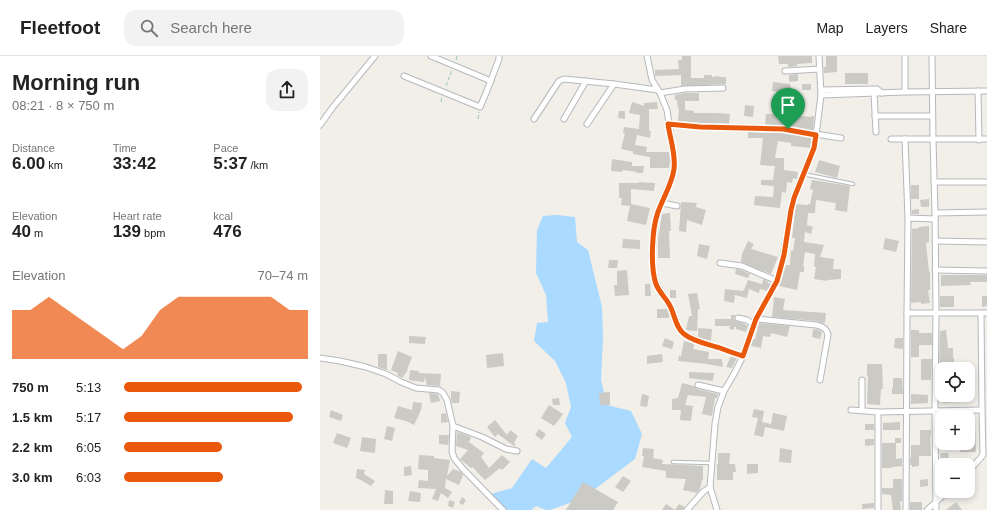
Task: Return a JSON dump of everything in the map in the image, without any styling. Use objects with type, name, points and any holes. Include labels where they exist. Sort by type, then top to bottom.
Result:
[{"type":"street","points":[[320,125],[375,56]]},
{"type":"street","points":[[431,56],[491,80]]},
{"type":"street","points":[[404,76],[480,107],[499,56]]},
{"type":"street","points":[[647,56],[652,80],[659,91],[667,110],[674,167],[673,174],[658,211],[655,226],[652,255],[653,271],[658,288],[669,304],[678,328],[685,335],[698,341],[743,356]]},
{"type":"street","points":[[717,510],[710,487],[715,424],[720,400],[743,356],[755,322],[777,281],[784,255],[794,198],[814,148],[821,92],[819,56]]},
{"type":"street","points":[[905,56],[905,92]]},
{"type":"street","points":[[932,56],[936,312],[934,411],[936,510]]},
{"type":"street","points":[[785,71],[820,69]]},
{"type":"street","points":[[534,119],[559,81],[567,79],[659,91],[723,88]]},
{"type":"street","points":[[564,119],[586,81]]},
{"type":"street","points":[[587,124],[614,84]]},
{"type":"street","points":[[821,92],[877,89],[882,93]]},
{"type":"street","points":[[978,91],[979,140]]},
{"type":"street","points":[[821,92],[882,93],[987,91]]},
{"type":"street","points":[[874,93],[876,132]]},
{"type":"street","points":[[875,116],[932,116]]},
{"type":"street","points":[[668,124],[700,127],[783,129],[841,138]]},
{"type":"street","points":[[891,139],[987,139]]},
{"type":"street","points":[[905,139],[908,218],[906,510]]},
{"type":"street","points":[[934,182],[987,182]]},
{"type":"street","points":[[662,203],[678,206]]},
{"type":"street","points":[[935,213],[987,212]]},
{"type":"street","points":[[908,218],[935,219]]},
{"type":"street","points":[[935,242],[987,242]]},
{"type":"street","points":[[720,263],[742,266],[777,281]]},
{"type":"street","points":[[935,270],[987,271]]},
{"type":"street","points":[[907,313],[984,313],[982,410],[985,455],[975,465]]},
{"type":"street","points":[[738,318],[755,322],[816,325],[826,329],[828,336],[820,380]]},
{"type":"street","points":[[320,358],[366,367],[386,374],[416,388],[439,390],[443,393],[447,400],[453,426],[452,451],[454,458],[503,510]]},
{"type":"street","points":[[862,380],[862,410]]},
{"type":"street","points":[[698,385],[724,391]]},
{"type":"street","points":[[852,410],[906,412],[982,410]]},
{"type":"street","points":[[878,412],[878,510]]},
{"type":"street","points":[[453,426],[482,437],[506,449],[517,451]]},
{"type":"street","points":[[687,510],[703,492],[710,487]]},
{"type":"street","points":[[927,510],[940,498]]},
{"type":"lane","points":[[803,174],[853,184]]},
{"type":"lane","points":[[673,462],[712,463]]},
{"type":"path","points":[[441,102],[457,56]]},
{"type":"path","points":[[478,119],[480,107]]},
{"type":"water","points":[[557,215],[575,217],[577,242],[588,250],[602,307],[603,338],[601,380],[607,405],[631,411],[642,434],[635,459],[591,492],[575,501],[550,510],[536,506],[531,510],[507,510],[491,494],[512,488],[532,459],[546,468],[572,437],[565,423],[571,407],[566,383],[555,361],[534,341],[537,323],[548,322],[546,295],[536,273],[537,230],[543,216]]},
{"type":"building","points":[[682,56],[691,56],[691,78],[704,78],[704,75],[712,75],[712,77],[726,77],[726,84],[681,86],[681,75],[655,76],[655,70],[679,69],[678,60],[682,60]]},
{"type":"building","points":[[778,56],[812,56],[812,63],[797,64],[797,66],[788,67],[788,64],[779,64]]},
{"type":"building","points":[[826,56],[837,56],[837,72],[824,73],[824,67],[826,67]]},
{"type":"building","points":[[845,73],[868,73],[868,84],[845,84]]},
{"type":"building","points":[[798,74],[798,81],[789,82],[789,75]]},
{"type":"building","points":[[773,82],[790,84],[791,89],[780,90],[779,92],[772,91]]},
{"type":"building","points":[[802,84],[811,84],[811,90],[802,90]]},
{"type":"building","points":[[699,93],[699,101],[685,101],[685,110],[694,111],[694,113],[730,114],[729,124],[678,121],[679,108],[677,100],[675,100],[675,95]]},
{"type":"building","points":[[632,102],[644,106],[644,103],[657,102],[658,109],[649,109],[649,131],[651,131],[650,138],[637,135],[635,145],[647,147],[646,152],[669,152],[669,168],[650,168],[650,157],[633,154],[633,152],[635,152],[621,149],[625,133],[623,133],[624,127],[639,129],[640,115],[629,113]]},
{"type":"building","points":[[773,102],[792,104],[792,115],[814,116],[813,130],[784,125],[765,125],[766,114],[773,114]]},
{"type":"building","points":[[745,105],[754,106],[753,117],[744,116]]},
{"type":"building","points":[[619,111],[625,111],[625,119],[618,118]]},
{"type":"building","points":[[748,132],[783,133],[812,137],[810,148],[791,146],[791,143],[778,141],[775,158],[784,158],[784,170],[798,172],[797,179],[793,178],[792,183],[787,182],[786,193],[782,192],[780,208],[754,205],[755,196],[773,197],[774,186],[761,185],[761,180],[773,180],[775,166],[760,165],[763,138],[748,138]]},
{"type":"building","points":[[612,159],[632,162],[632,166],[644,166],[643,173],[623,170],[622,172],[611,171]]},
{"type":"building","points":[[819,160],[840,166],[837,178],[815,172]]},
{"type":"building","points":[[812,180],[850,186],[847,212],[835,210],[836,203],[816,200],[815,213],[808,213],[807,225],[813,227],[811,234],[805,232],[804,242],[824,245],[820,257],[834,259],[833,269],[841,269],[841,279],[827,281],[814,279],[816,267],[814,267],[815,254],[805,252],[803,266],[804,272],[800,272],[797,290],[779,286],[786,265],[790,265],[791,250],[793,251],[795,238],[792,238],[796,204],[810,204],[813,190],[810,189]]},
{"type":"building","points":[[619,183],[655,183],[654,191],[631,189],[631,204],[650,208],[646,225],[627,221],[630,206],[621,205],[622,198],[619,198]]},
{"type":"building","points":[[911,185],[919,185],[919,199],[911,199]]},
{"type":"building","points":[[929,199],[929,207],[921,207],[920,200]]},
{"type":"building","points":[[681,202],[697,203],[696,207],[706,210],[702,225],[687,220],[686,232],[679,231]]},
{"type":"building","points":[[919,209],[919,214],[912,214],[912,210]]},
{"type":"building","points":[[670,213],[670,258],[658,258],[658,240],[662,214]]},
{"type":"building","points":[[929,226],[929,242],[926,243],[930,272],[930,290],[928,290],[930,303],[911,303],[912,229]]},
{"type":"building","points":[[885,238],[899,241],[896,252],[883,249]]},
{"type":"building","points":[[623,239],[640,240],[640,249],[622,248]]},
{"type":"building","points":[[748,241],[754,244],[751,249],[778,257],[771,274],[741,262],[742,254]]},
{"type":"building","points":[[699,244],[710,246],[707,259],[697,256]]},
{"type":"building","points":[[609,260],[618,260],[617,268],[608,268]]},
{"type":"building","points":[[736,269],[750,274],[748,278],[735,274]]},
{"type":"building","points":[[627,270],[629,295],[615,296],[614,285],[617,285],[617,271]]},
{"type":"building","points":[[941,275],[987,275],[987,282],[970,282],[971,285],[941,286]]},
{"type":"building","points":[[763,279],[771,284],[767,291],[760,289],[759,293],[749,289],[747,298],[735,295],[734,303],[724,301],[725,289],[743,291],[748,280],[762,284]]},
{"type":"building","points":[[645,284],[650,284],[651,296],[645,296]]},
{"type":"building","points":[[670,290],[676,290],[676,298],[670,298]]},
{"type":"building","points":[[697,293],[700,309],[698,309],[697,331],[686,330],[689,316],[692,316],[688,294]]},
{"type":"building","points":[[940,296],[954,296],[954,307],[940,307]]},
{"type":"building","points":[[982,296],[987,296],[987,306],[982,307]]},
{"type":"building","points":[[774,297],[785,299],[783,310],[826,313],[825,322],[772,317]]},
{"type":"building","points":[[657,309],[667,309],[669,318],[657,318]]},
{"type":"building","points":[[731,315],[735,315],[734,319],[736,321],[748,326],[746,332],[736,329],[736,327],[734,327],[734,330],[729,329],[730,326],[715,326],[715,319],[731,319]]},
{"type":"building","points":[[759,323],[790,326],[787,337],[771,333],[770,337],[763,336],[761,348],[751,346],[753,339],[755,339]]},
{"type":"building","points":[[698,328],[712,329],[711,341],[698,337]]},
{"type":"building","points":[[813,329],[822,332],[820,339],[812,337]]},
{"type":"building","points":[[911,330],[919,330],[919,333],[932,333],[932,345],[919,345],[919,357],[911,357]]},
{"type":"building","points":[[946,330],[948,348],[953,348],[954,362],[939,362],[940,331]]},
{"type":"building","points":[[409,336],[426,337],[425,344],[409,343]]},
{"type":"building","points":[[665,338],[674,342],[672,349],[662,346]]},
{"type":"building","points":[[895,338],[903,338],[903,349],[894,348]]},
{"type":"building","points":[[684,341],[694,344],[693,349],[709,352],[708,359],[722,359],[723,367],[678,361],[679,356],[681,356]]},
{"type":"building","points":[[398,351],[412,357],[408,370],[402,378],[397,375],[398,373],[391,370]]},
{"type":"building","points":[[503,353],[504,366],[487,368],[486,355]]},
{"type":"building","points":[[378,354],[387,354],[387,370],[378,367]]},
{"type":"building","points":[[662,354],[663,362],[647,364],[647,356]]},
{"type":"building","points":[[731,356],[737,358],[732,368],[726,367]]},
{"type":"building","points":[[921,359],[932,359],[931,380],[921,380]]},
{"type":"building","points":[[867,364],[882,364],[883,389],[881,389],[880,405],[867,404]]},
{"type":"building","points":[[410,370],[419,371],[419,373],[441,374],[440,386],[427,385],[425,377],[424,382],[409,380]]},
{"type":"building","points":[[689,372],[714,373],[713,381],[689,378]]},
{"type":"building","points":[[893,378],[902,378],[903,394],[892,394]]},
{"type":"building","points":[[682,383],[694,386],[697,389],[718,394],[717,398],[715,398],[712,416],[702,414],[706,397],[688,395],[685,405],[693,406],[691,421],[680,420],[681,410],[672,410],[672,399],[678,398]]},
{"type":"building","points":[[451,391],[460,392],[459,403],[452,403]]},
{"type":"building","points":[[610,392],[610,405],[600,405],[599,393]]},
{"type":"building","points":[[429,393],[438,394],[440,401],[431,403]]},
{"type":"building","points":[[642,394],[649,396],[647,407],[640,406]]},
{"type":"building","points":[[911,394],[928,395],[928,403],[911,404]]},
{"type":"building","points":[[559,398],[560,405],[553,405],[552,399]]},
{"type":"building","points":[[413,402],[422,403],[421,410],[414,425],[394,418],[398,406],[412,410]]},
{"type":"building","points":[[549,405],[563,414],[554,426],[541,418]]},
{"type":"building","points":[[754,409],[764,411],[762,422],[771,424],[773,413],[787,416],[784,431],[765,427],[763,437],[754,435],[758,418],[752,417]]},
{"type":"building","points":[[331,410],[343,415],[341,421],[329,417]]},
{"type":"building","points":[[446,413],[448,422],[441,423],[441,414]]},
{"type":"building","points":[[495,420],[507,435],[510,430],[518,436],[514,443],[516,445],[514,446],[498,434],[495,437],[487,427]]},
{"type":"building","points":[[900,422],[900,430],[883,430],[883,423]]},
{"type":"building","points":[[975,423],[976,452],[960,452],[960,450],[975,450]]},
{"type":"building","points":[[865,424],[874,424],[874,430],[865,430]]},
{"type":"building","points":[[387,426],[395,428],[392,441],[384,439]]},
{"type":"building","points":[[539,429],[546,434],[542,440],[535,435]]},
{"type":"building","points":[[920,430],[931,430],[931,456],[919,456],[919,466],[912,467],[912,465],[910,465],[911,445],[920,445]]},
{"type":"building","points":[[457,432],[471,437],[469,442],[484,453],[481,457],[489,468],[502,455],[510,462],[502,470],[500,468],[485,480],[473,467],[471,468],[460,459],[468,450],[456,446]]},
{"type":"building","points":[[337,433],[351,438],[347,448],[333,443]]},
{"type":"building","points":[[439,435],[449,435],[448,445],[439,444]]},
{"type":"building","points":[[362,437],[376,439],[375,453],[360,451]]},
{"type":"building","points":[[895,438],[901,438],[901,443],[896,443],[896,459],[902,458],[902,466],[882,468],[882,443],[895,443]]},
{"type":"building","points":[[865,439],[874,439],[874,445],[865,446]]},
{"type":"building","points":[[643,448],[654,449],[653,458],[663,460],[662,464],[703,466],[703,480],[697,493],[683,490],[686,479],[666,478],[666,471],[642,467],[644,456],[642,456]]},
{"type":"building","points":[[780,448],[792,450],[791,463],[779,462]]},
{"type":"building","points":[[718,453],[730,453],[729,464],[735,464],[736,472],[733,472],[733,480],[717,480]]},
{"type":"building","points":[[940,453],[948,453],[949,458],[941,458]]},
{"type":"building","points":[[419,455],[434,456],[434,458],[450,460],[447,476],[453,469],[461,472],[463,475],[459,485],[446,479],[445,488],[452,492],[448,498],[441,493],[438,501],[432,499],[436,489],[418,488],[419,480],[428,481],[428,470],[418,469]]},
{"type":"building","points":[[747,464],[758,464],[758,473],[747,474]]},
{"type":"building","points":[[411,466],[412,475],[404,476],[404,467]]},
{"type":"building","points":[[357,469],[365,470],[364,474],[375,481],[371,486],[356,478]]},
{"type":"building","points":[[623,476],[631,481],[623,492],[615,487]]},
{"type":"building","points":[[893,479],[902,479],[902,501],[900,501],[901,510],[893,510],[891,495],[882,494],[882,488],[893,488]]},
{"type":"building","points":[[928,479],[928,486],[920,487],[920,480]]},
{"type":"building","points":[[583,482],[618,502],[613,510],[566,510]]},
{"type":"building","points":[[385,490],[393,491],[393,504],[384,504]]},
{"type":"building","points":[[410,491],[421,493],[420,502],[408,501]]},
{"type":"building","points":[[462,497],[466,500],[463,505],[459,503]]},
{"type":"building","points":[[449,500],[455,502],[453,508],[448,506]]},
{"type":"building","points":[[910,502],[922,502],[922,510],[910,510]]},
{"type":"building","points":[[956,502],[962,510],[946,510]]},
{"type":"building","points":[[874,503],[874,508],[862,509],[862,504]]},
{"type":"building","points":[[666,504],[675,510],[662,510]]},
{"type":"building","points":[[679,504],[685,507],[683,510],[675,510]]},
{"type":"route","points":[[668,124],[700,127],[788,129],[816,135],[814,148],[794,198],[784,255],[777,281],[756,319],[743,356],[698,341],[681,332],[669,304],[656,283],[653,271],[652,255],[656,217],[673,174],[674,167],[673,150],[668,124]]}]
